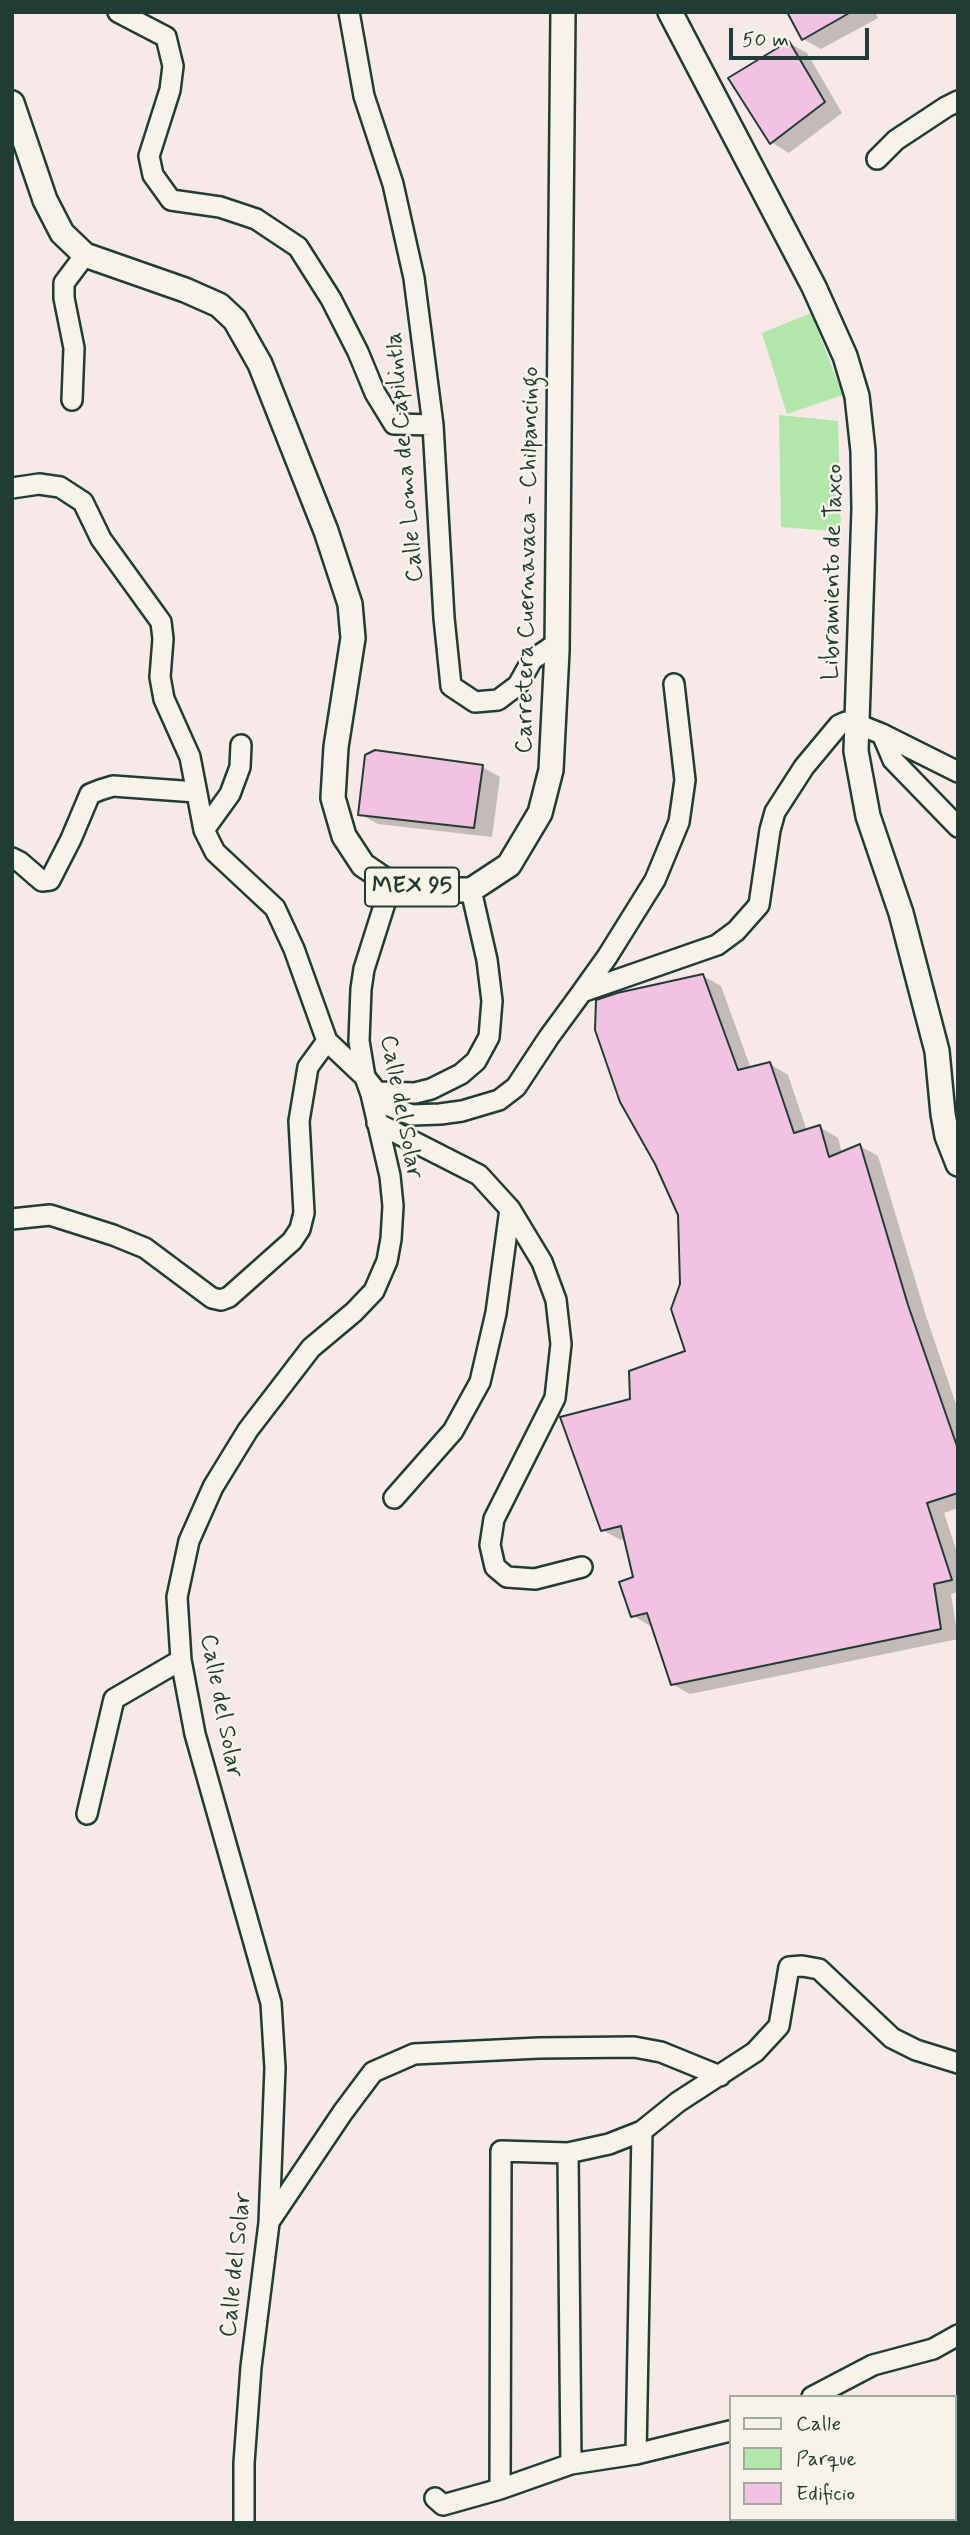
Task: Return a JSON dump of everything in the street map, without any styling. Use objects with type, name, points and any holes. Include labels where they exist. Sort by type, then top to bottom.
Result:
[{"type":"main road","name":"Carretera Cuernavaca - Chilpancingo","points":[[471,890],[509,865],[540,813],[551,770],[557,643],[563,12]]},
{"type":"main road","name":"Libramiento de Taxco","points":[[670,12],[814,288],[845,356],[857,396],[863,451],[864,509],[856,751],[868,816],[901,913],[937,1051],[947,1136],[958,1164]]},
{"type":"main road","name":"MEX 95","points":[[12,103],[45,200],[62,233],[85,256],[185,290],[219,305],[235,320],[260,365],[326,531],[350,604],[353,638],[336,747],[333,798],[344,836],[363,865],[391,884],[428,890],[471,890]]},
{"type":"street","points":[[118,12],[166,37],[173,66],[170,90],[149,156],[153,175],[171,200],[220,207],[256,219],[298,247],[331,299],[375,393],[394,424],[433,425]]},
{"type":"street","name":"Calle Loma de Capilintla","points":[[349,12],[364,96],[393,184],[414,278],[433,425],[444,618],[451,685],[475,702],[498,700],[518,685],[532,660],[557,643]]},
{"type":"street","points":[[877,159],[896,140],[958,102]]},
{"type":"street","points":[[72,400],[74,348],[64,298],[64,283],[85,256]]},
{"type":"street","points":[[12,488],[39,484],[60,487],[83,502],[102,539],[160,622],[163,639],[160,677],[164,699],[190,757],[204,830],[215,852],[275,908],[294,948],[327,1041],[387,1105],[412,1115],[462,1111],[499,1100],[516,1087],[655,880],[678,822],[685,780],[674,684]]},
{"type":"street","points":[[582,992],[717,945],[736,931],[759,905],[769,830],[775,812],[804,767],[833,730],[846,722],[857,723],[882,734],[958,772]]},
{"type":"street","points":[[882,734],[893,760],[958,827]]},
{"type":"street","points":[[204,830],[230,794],[240,767],[240,745]]},
{"type":"street","points":[[12,858],[42,881],[50,880],[90,794],[100,790],[113,786],[196,792]]},
{"type":"street","name":"Calle del Solar","points":[[244,2523],[244,2463],[251,2367],[269,2223],[275,2068],[271,2003],[195,1734],[181,1660],[177,1597],[189,1541],[213,1487],[248,1430],[311,1348],[355,1312],[374,1291],[387,1261],[393,1206],[390,1176],[359,1041],[360,989],[364,969],[391,884]]},
{"type":"street","points":[[370,1085],[415,1093],[430,1089],[461,1074],[476,1061],[489,1037],[492,1001],[487,960],[471,890]]},
{"type":"street","points":[[12,1219],[50,1215],[113,1234],[145,1248],[212,1297],[221,1300],[229,1297],[292,1241],[300,1229],[304,1213],[299,1121],[308,1067],[327,1041]]},
{"type":"street","points":[[377,1123],[479,1175],[510,1209],[542,1262],[556,1300],[561,1345],[555,1398],[494,1519],[490,1545],[495,1567],[507,1577],[535,1579],[582,1567]]},
{"type":"street","points":[[394,1498],[453,1431],[480,1382],[496,1313],[510,1209]]},
{"type":"street","points":[[87,1814],[114,1699],[181,1660]]},
{"type":"street","points":[[500,2489],[501,2151],[568,2153],[609,2144],[642,2131],[678,2102],[755,2052],[779,2026],[789,1967],[819,1969],[892,2038],[916,2050],[958,2063]]},
{"type":"street","points":[[269,2223],[373,2072],[414,2054],[634,2047],[661,2052],[720,2076]]},
{"type":"street","points":[[636,2454],[642,2131]]},
{"type":"street","points":[[568,2153],[571,2464]]},
{"type":"street","points":[[816,2395],[873,2365],[933,2349],[958,2335]]},
{"type":"street","points":[[435,2498],[443,2505],[500,2489],[571,2464],[636,2454],[729,2431]]},
{"type":"green space","points":[[811,313],[843,395],[787,414],[762,333]]},
{"type":"green space","points":[[779,415],[838,421],[841,532],[781,527]]},
{"type":"building","points":[[787,12],[851,12],[802,40]]},
{"type":"building","points":[[789,41],[825,102],[770,144],[728,78]]},
{"type":"building","points":[[375,750],[483,765],[474,828],[358,815],[365,755]]},
{"type":"building","points":[[703,974],[738,1070],[770,1062],[794,1133],[820,1125],[829,1157],[860,1144],[908,1305],[958,1449],[958,1493],[927,1503],[952,1580],[934,1584],[941,1629],[671,1685],[647,1613],[631,1617],[619,1582],[633,1577],[621,1526],[601,1531],[560,1417],[630,1399],[629,1371],[685,1351],[671,1309],[680,1284],[678,1215],[655,1164],[620,1102],[595,1030],[596,1000]]}]
